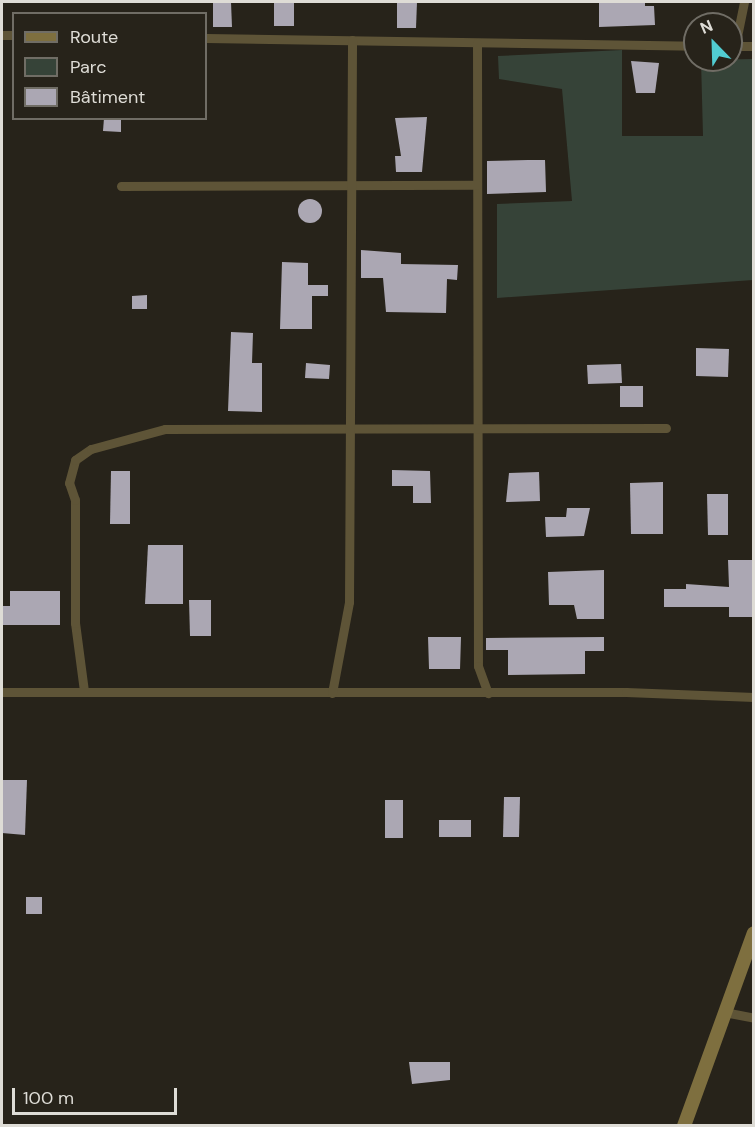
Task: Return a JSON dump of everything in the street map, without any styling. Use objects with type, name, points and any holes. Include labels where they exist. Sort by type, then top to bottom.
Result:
[{"type":"main road","points":[[684,1125],[753,933]]},
{"type":"street","points":[[207,38],[683,46]]},
{"type":"street","points":[[332,693],[349,602],[352,40]]},
{"type":"street","points":[[477,43],[478,666],[488,693]]},
{"type":"street","points":[[121,186],[351,183],[477,185]]},
{"type":"street","points":[[84,691],[75,623],[76,520],[69,483],[75,460],[136,433],[165,429],[351,425],[666,428]]},
{"type":"street","points":[[2,692],[488,693],[753,697]]},
{"type":"street","points":[[724,1012],[753,1018]]},
{"type":"green space","points":[[622,50],[622,136],[703,136],[701,72],[743,72],[743,59],[753,59],[753,280],[497,298],[497,204],[572,201],[562,89],[499,79],[498,56]]},
{"type":"building","points":[[213,2],[231,2],[232,27],[213,27]]},
{"type":"building","points":[[274,2],[294,2],[294,26],[274,26]]},
{"type":"building","points":[[397,2],[417,2],[416,28],[397,28]]},
{"type":"building","points":[[599,2],[645,2],[645,6],[654,6],[655,25],[599,27]]},
{"type":"building","points":[[631,61],[659,63],[655,93],[636,93]]},
{"type":"building","points":[[427,117],[422,172],[396,172],[395,156],[401,156],[395,118]]},
{"type":"building","points":[[104,120],[121,120],[121,132],[103,131]]},
{"type":"building","points":[[545,160],[546,192],[487,194],[487,161]]},
{"type":"building","points":[[310,199],[315,200],[321,206],[321,216],[315,222],[310,223],[305,222],[299,216],[298,211],[299,206],[305,200]]},
{"type":"building","points":[[361,250],[401,253],[401,264],[458,265],[457,280],[447,279],[446,313],[386,312],[383,278],[361,278]]},
{"type":"building","points":[[282,262],[308,263],[308,285],[328,285],[328,296],[312,296],[312,329],[280,329]]},
{"type":"building","points":[[147,295],[147,309],[132,309],[132,296]]},
{"type":"building","points":[[231,332],[253,333],[252,363],[262,363],[262,412],[228,411]]},
{"type":"building","points":[[696,348],[729,349],[728,377],[696,376]]},
{"type":"building","points":[[306,363],[330,365],[329,379],[305,378]]},
{"type":"building","points":[[621,364],[622,383],[588,384],[587,365]]},
{"type":"building","points":[[620,386],[643,386],[643,407],[620,407]]},
{"type":"building","points":[[392,470],[430,471],[431,503],[413,503],[413,486],[392,486]]},
{"type":"building","points":[[111,471],[130,471],[130,524],[110,524]]},
{"type":"building","points":[[539,472],[540,501],[506,502],[509,473]]},
{"type":"building","points":[[663,482],[663,534],[631,534],[630,483]]},
{"type":"building","points":[[707,494],[728,494],[728,535],[708,535]]},
{"type":"building","points":[[567,508],[590,508],[584,536],[546,537],[545,517],[566,517]]},
{"type":"building","points":[[148,545],[183,545],[183,604],[145,604]]},
{"type":"building","points":[[728,560],[753,560],[753,617],[729,617],[729,607],[664,607],[664,589],[686,589],[686,584],[729,587]]},
{"type":"building","points":[[604,570],[604,619],[577,619],[574,605],[549,605],[548,572]]},
{"type":"building","points":[[10,591],[60,591],[60,625],[2,625],[2,606],[10,606]]},
{"type":"building","points":[[189,600],[211,600],[211,636],[190,636]]},
{"type":"building","points":[[428,637],[461,637],[460,669],[429,669]]},
{"type":"building","points":[[604,637],[604,651],[585,651],[585,674],[508,675],[508,650],[486,650],[486,638]]},
{"type":"building","points":[[2,780],[27,780],[25,835],[2,833]]},
{"type":"building","points":[[504,797],[520,797],[519,837],[503,837]]},
{"type":"building","points":[[385,800],[403,800],[403,838],[385,838]]},
{"type":"building","points":[[439,820],[471,820],[471,837],[439,837]]},
{"type":"building","points":[[26,897],[42,897],[42,914],[26,914]]},
{"type":"building","points":[[409,1062],[450,1062],[450,1080],[412,1084]]}]
